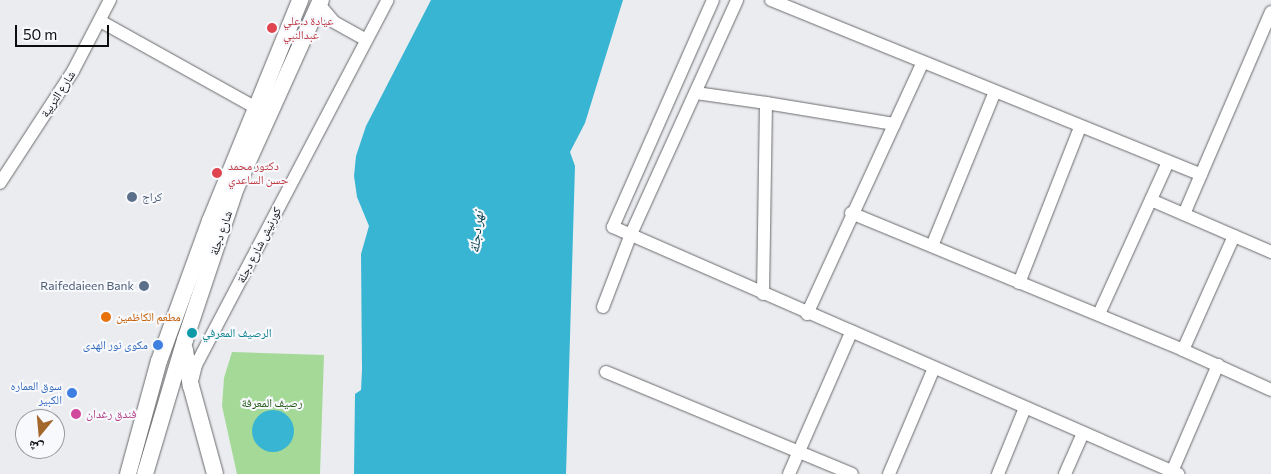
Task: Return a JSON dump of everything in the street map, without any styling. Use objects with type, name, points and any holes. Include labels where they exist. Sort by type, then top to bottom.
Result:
[{"type":"main road","name":"شارع دجلة","points":[[128,474],[159,360],[256,108],[300,0]]},
{"type":"main road","name":"شارع دجلة","points":[[145,474],[185,340],[236,188],[320,2]]},
{"type":"main road","points":[[185,340],[191,386],[215,474]]},
{"type":"street","name":"شارع التربية","points":[[0,183],[5,163],[73,71],[110,0]]},
{"type":"street","name":"كورنيش شارع دجلة","points":[[191,386],[196,365],[388,0]]},
{"type":"street","points":[[713,0],[613,227],[807,314],[1174,473],[1218,365]]},
{"type":"street","points":[[602,307],[631,234],[737,0]]},
{"type":"street","points":[[771,0],[1201,175]]},
{"type":"street","points":[[320,2],[334,22],[366,40]]},
{"type":"street","points":[[1184,214],[1271,12]]},
{"type":"street","points":[[100,22],[256,108]]},
{"type":"street","points":[[807,314],[851,212],[923,62]]},
{"type":"street","points":[[696,92],[894,124]]},
{"type":"street","points":[[932,246],[995,92]]},
{"type":"street","points":[[762,294],[766,103]]},
{"type":"street","points":[[1019,282],[1080,127]]},
{"type":"street","points":[[1099,314],[1168,162]]},
{"type":"street","points":[[1151,200],[1271,252]]},
{"type":"street","points":[[851,212],[1099,314],[1271,390]]},
{"type":"street","points":[[1183,350],[1234,236]]},
{"type":"street","points":[[789,474],[851,333]]},
{"type":"street","points":[[889,474],[934,368]]},
{"type":"street","points":[[606,372],[852,474]]},
{"type":"street","points":[[998,474],[1025,408]]},
{"type":"street","points":[[1066,474],[1083,433]]},
{"type":"green space","name":"رصيف المعرفة","points":[[232,352],[324,355],[320,474],[237,474],[222,406],[224,378]]},
{"type":"water","name":"نهر دجلة","points":[[431,0],[623,0],[585,123],[570,152],[575,166],[566,474],[354,474],[355,394],[361,390],[362,370],[361,254],[369,226],[357,197],[354,176],[356,156],[366,126]]},
{"type":"water","points":[[273,410],[288,416],[294,431],[288,446],[273,452],[258,446],[252,431],[258,416]]},
{"type":"place","name":"عيادة د.علي عبدالنبي","points":[[272,28]]},
{"type":"place","name":"دكتور محمد حسن الساعدي","points":[[217,173]]},
{"type":"place","name":"كراج","points":[[132,197]]},
{"type":"place","name":"Raifedaieen Bank","points":[[144,286]]},
{"type":"place","name":"مطعم الكاظمين","points":[[106,317]]},
{"type":"place","name":"الرصيف المعرفي","points":[[192,333]]},
{"type":"place","name":"مكوى نور الهدى","points":[[158,345]]},
{"type":"place","name":"سوق العماره الكبير","points":[[72,393]]},
{"type":"place","name":"فندق رغدان","points":[[76,414]]}]
